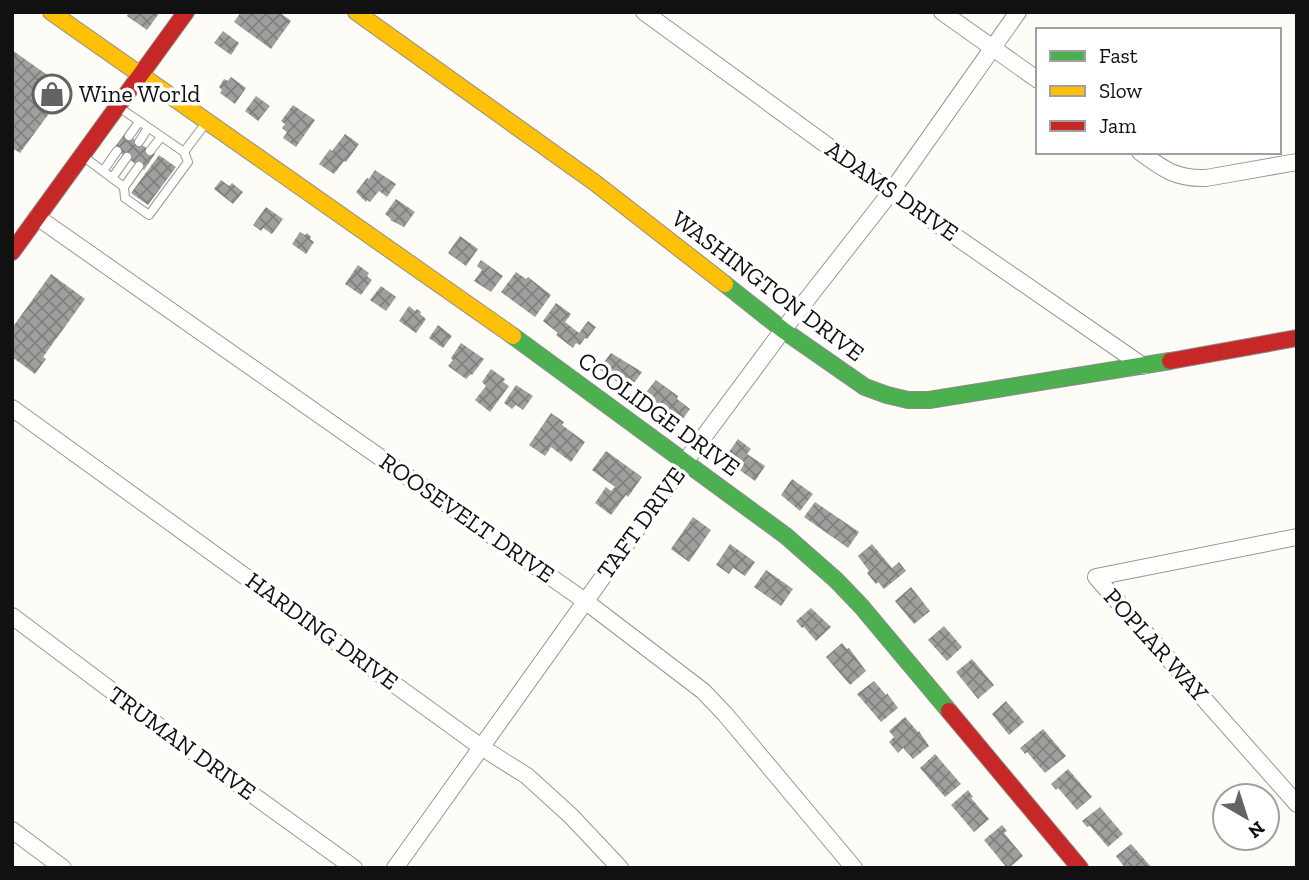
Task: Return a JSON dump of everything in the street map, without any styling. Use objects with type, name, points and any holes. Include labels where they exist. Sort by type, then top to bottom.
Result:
[{"type":"street","name":"COOLIDGE DRIVE","points":[[51,12],[481,312],[786,536],[836,580],[878,626],[1080,868]]},
{"type":"street","points":[[12,252],[186,12]]},
{"type":"street","name":"WASHINGTON DRIVE","points":[[356,12],[594,183],[783,330],[865,387],[887,396],[929,400],[1297,338]]},
{"type":"street","name":"ADAMS DRIVE","points":[[645,12],[891,192],[1143,366]]},
{"type":"street","points":[[942,12],[1036,79]]},
{"type":"street","name":"TAFT DRIVE","points":[[395,868],[685,462],[783,330],[891,192],[1018,12]]},
{"type":"street","points":[[1143,154],[1177,176],[1191,178],[1206,178],[1297,162]]},
{"type":"street","name":"ROOSEVELT DRIVE","points":[[37,217],[585,601],[703,691],[854,868]]},
{"type":"street","name":"HARDING DRIVE","points":[[12,408],[481,747],[527,776],[571,816],[620,868]]},
{"type":"street","name":"POPLAR WAY","points":[[1297,537],[1096,577],[1297,804]]},
{"type":"street","name":"TRUMAN DRIVE","points":[[12,616],[354,868]]},
{"type":"street","points":[[12,830],[63,868]]},
{"type":"lane","points":[[117,106],[184,152],[188,162],[149,215],[125,198],[124,187],[139,166]]},
{"type":"lane","points":[[184,152],[207,121]]},
{"type":"lane","points":[[129,136],[139,122]]},
{"type":"lane","points":[[139,142],[148,128]]},
{"type":"lane","points":[[150,151],[161,137]]},
{"type":"lane","points":[[103,171],[117,151]]},
{"type":"lane","points":[[82,156],[124,187]]},
{"type":"lane","points":[[112,178],[127,157]]},
{"type":"building","points":[[129,12],[160,12],[147,30],[127,16]]},
{"type":"building","points":[[241,12],[279,12],[291,21],[271,49],[234,22]]},
{"type":"building","points":[[223,31],[239,43],[231,55],[214,43]]},
{"type":"building","points":[[12,50],[67,89],[20,153],[12,148]]},
{"type":"building","points":[[231,77],[246,88],[235,104],[220,93],[222,90],[219,87],[224,79],[228,81]]},
{"type":"building","points":[[256,96],[270,106],[258,121],[245,111]]},
{"type":"building","points":[[293,105],[315,120],[296,147],[283,138],[287,132],[282,128],[285,124],[281,121]]},
{"type":"building","points":[[125,133],[155,154],[144,170],[114,148]]},
{"type":"building","points":[[345,134],[359,144],[334,174],[319,164]]},
{"type":"building","points":[[159,155],[176,167],[148,205],[131,193]]},
{"type":"building","points":[[375,170],[396,184],[387,197],[379,191],[370,202],[366,202],[356,192]]},
{"type":"building","points":[[221,180],[229,186],[232,183],[243,192],[233,204],[214,189]]},
{"type":"building","points":[[396,199],[415,212],[404,227],[390,220],[385,214]]},
{"type":"building","points":[[266,207],[283,219],[272,234],[253,225]]},
{"type":"building","points":[[300,232],[305,235],[307,233],[314,242],[306,254],[292,244]]},
{"type":"building","points":[[460,236],[478,249],[466,266],[448,253]]},
{"type":"building","points":[[481,260],[503,276],[491,292],[474,281],[482,270],[477,266]]},
{"type":"building","points":[[358,265],[369,273],[367,276],[372,280],[361,295],[345,284]]},
{"type":"building","points":[[516,272],[526,279],[528,277],[551,295],[535,317],[501,292]]},
{"type":"building","points":[[51,274],[85,299],[43,357],[46,359],[35,374],[12,357],[12,328]]},
{"type":"building","points":[[381,286],[396,297],[386,311],[370,300]]},
{"type":"building","points":[[556,303],[571,314],[565,322],[579,333],[588,321],[596,327],[580,345],[576,343],[573,348],[543,321]]},
{"type":"building","points":[[409,306],[421,312],[426,319],[416,333],[399,321]]},
{"type":"building","points":[[438,325],[452,336],[443,348],[429,338]]},
{"type":"building","points":[[461,343],[484,359],[466,379],[448,366]]},
{"type":"building","points":[[611,353],[642,372],[629,390],[599,369]]},
{"type":"building","points":[[491,369],[505,379],[503,382],[509,386],[490,412],[475,400],[486,386],[482,382]]},
{"type":"building","points":[[656,380],[678,396],[677,399],[690,409],[680,423],[643,396]]},
{"type":"building","points":[[516,385],[533,396],[523,410],[516,405],[512,409],[504,403]]},
{"type":"building","points":[[551,413],[585,442],[571,462],[551,447],[545,456],[529,445]]},
{"type":"building","points":[[738,439],[751,449],[747,454],[765,466],[755,481],[724,459]]},
{"type":"building","points":[[606,451],[642,477],[611,515],[595,503],[606,487],[611,491],[615,487],[592,470]]},
{"type":"building","points":[[792,479],[813,494],[800,511],[781,495]]},
{"type":"building","points":[[815,502],[859,532],[848,548],[804,517]]},
{"type":"building","points":[[693,517],[711,530],[689,562],[671,549]]},
{"type":"building","points":[[730,544],[755,562],[745,576],[733,568],[729,574],[716,565]]},
{"type":"building","points":[[872,544],[892,568],[899,562],[906,571],[884,589],[867,573],[869,571],[858,556]]},
{"type":"building","points":[[766,570],[793,589],[781,606],[754,587]]},
{"type":"building","points":[[911,587],[930,611],[914,624],[895,601]]},
{"type":"building","points":[[811,608],[831,627],[816,641],[796,621]]},
{"type":"building","points":[[944,626],[962,647],[947,661],[928,640]]},
{"type":"building","points":[[842,643],[866,671],[850,685],[826,657]]},
{"type":"building","points":[[972,659],[994,685],[978,699],[956,672]]},
{"type":"building","points":[[874,681],[898,708],[881,722],[857,694]]},
{"type":"building","points":[[1006,701],[1024,722],[1009,735],[992,714]]},
{"type":"building","points":[[905,717],[929,746],[913,759],[903,748],[898,753],[889,742],[894,737],[889,731]]},
{"type":"building","points":[[1043,729],[1066,756],[1045,773],[1027,752],[1025,754],[1020,748]]},
{"type":"building","points":[[935,754],[961,784],[945,797],[920,768]]},
{"type":"building","points":[[1068,769],[1092,797],[1077,810],[1058,788],[1056,790],[1051,784]]},
{"type":"building","points":[[968,790],[973,797],[971,798],[989,819],[974,832],[951,805]]},
{"type":"building","points":[[1100,807],[1123,834],[1108,847],[1090,826],[1087,827],[1082,821]]},
{"type":"building","points":[[1002,825],[1007,831],[1004,833],[1023,856],[1009,868],[984,840]]},
{"type":"building","points":[[1131,844],[1152,868],[1125,868],[1116,856]]},
{"type":"traffic: fast","points":[[725,284],[783,330],[865,387],[908,400],[929,400],[1170,361]]},
{"type":"traffic: fast","points":[[513,336],[786,536],[861,606],[949,711]]},
{"type":"traffic: slow","points":[[51,12],[513,336]]},
{"type":"traffic: slow","points":[[356,12],[594,182],[725,284]]},
{"type":"traffic: jam","points":[[12,252],[186,12]]},
{"type":"traffic: jam","points":[[1170,361],[1297,338]]},
{"type":"traffic: jam","points":[[949,711],[1080,868]]},
{"type":"place","name":"Wine World","points":[[52,94]]}]
